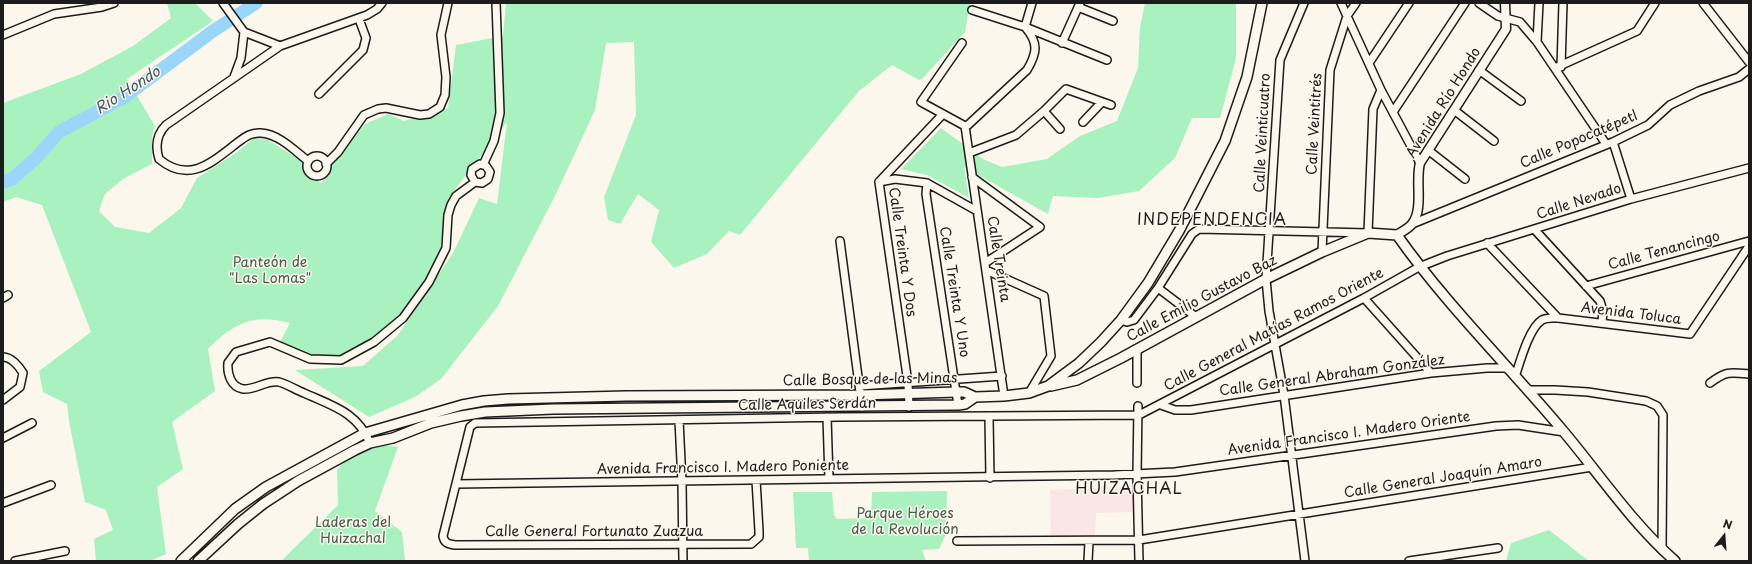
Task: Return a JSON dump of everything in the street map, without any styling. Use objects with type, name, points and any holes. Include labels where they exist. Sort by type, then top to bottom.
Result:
[{"type":"main road","points":[[975,397],[1029,393],[1048,386],[1079,363],[1102,342],[1148,283],[1225,141],[1247,77],[1262,3]]},
{"type":"main road","points":[[1368,233],[1397,236],[1419,267],[1564,432],[1662,550],[1675,561]]},
{"type":"main road","name":"Calle Emilio Gustavo Baz","points":[[1048,386],[1077,380],[1136,350],[1266,279],[1322,252],[1368,233]]},
{"type":"main road","name":"Calle Bosque de las Minas","points":[[185,558],[235,509],[266,487],[366,433],[431,413],[484,401],[626,396],[861,391],[909,394],[964,392],[975,397]]},
{"type":"main road","name":"Calle Bosque de las Minas","points":[[198,561],[232,529],[263,504],[298,481],[370,443],[393,438],[431,423],[461,416],[485,412],[553,409],[958,405],[965,404],[975,397]]},
{"type":"main road","points":[[174,561],[185,558]]},
{"type":"street","points":[[3,35],[54,14],[102,7],[114,3]]},
{"type":"street","points":[[223,3],[243,30],[280,46]]},
{"type":"street","points":[[308,161],[285,143],[263,133],[248,135],[221,156],[195,170],[174,170],[159,160],[157,144],[161,130],[200,100],[280,46],[359,19],[377,9],[382,3]]},
{"type":"street","points":[[308,161],[308,169],[310,173],[317,176],[324,172],[326,164],[338,152],[364,115],[378,109],[386,108],[420,115],[429,114],[440,107],[446,95],[446,77],[441,35],[448,3]]},
{"type":"street","points":[[483,165],[494,141],[500,113],[496,3]]},
{"type":"street","points":[[1025,27],[1032,3]]},
{"type":"street","name":"Calle Veinticuatro","points":[[1304,3],[1280,60],[1266,279],[1274,344],[1284,395],[1305,561]]},
{"type":"street","points":[[1341,3],[1381,90],[1420,163]]},
{"type":"street","name":"Calle Veintitrés","points":[[1322,252],[1330,70],[1347,16],[1356,3]]},
{"type":"street","points":[[1369,63],[1409,3]]},
{"type":"street","points":[[1393,112],[1465,3]]},
{"type":"street","points":[[1479,3],[1498,16],[1520,22],[1558,68],[1610,143],[1631,199]]},
{"type":"street","name":"Avenida Río Hondo","points":[[1412,224],[1418,201],[1418,169],[1420,163],[1506,29],[1505,3]]},
{"type":"street","points":[[1537,42],[1539,3]]},
{"type":"street","points":[[1558,68],[1564,3]]},
{"type":"street","points":[[1558,68],[1637,31],[1655,3]]},
{"type":"street","points":[[1703,3],[1749,62]]},
{"type":"street","points":[[1062,43],[1079,5],[1113,21]]},
{"type":"street","points":[[972,10],[1025,27],[1107,60]]},
{"type":"street","points":[[319,94],[363,50],[366,38],[359,19]]},
{"type":"street","points":[[962,43],[921,102],[965,126],[968,125],[1021,75],[1032,61],[1036,51],[1035,42],[1032,34],[1025,27]]},
{"type":"street","points":[[234,77],[242,58],[243,30]]},
{"type":"street","name":"Calle Popocatépetl","points":[[1412,224],[1610,143],[1648,125],[1670,105],[1699,91],[1740,77],[1749,69]]},
{"type":"street","points":[[1479,70],[1521,101]]},
{"type":"street","points":[[969,153],[1016,135],[1044,111],[1064,90],[1068,89],[1111,105]]},
{"type":"street","points":[[1120,320],[1127,322],[1134,320],[1158,288],[1195,231],[1204,228],[1368,233],[1373,109],[1381,90]]},
{"type":"street","points":[[1083,122],[1102,102]]},
{"type":"street","points":[[1454,110],[1494,141]]},
{"type":"street","points":[[1044,111],[1060,129]]},
{"type":"street","points":[[879,182],[943,114]]},
{"type":"street","name":"Calle Treinta","points":[[965,126],[1004,396]]},
{"type":"street","points":[[1428,150],[1465,179]]},
{"type":"street","points":[[308,161],[317,156],[324,160],[326,164]]},
{"type":"street","points":[[483,165],[488,169],[490,176],[486,182],[476,182],[471,178],[471,172],[474,166],[483,165]]},
{"type":"street","name":"Calle Nevado","points":[[1419,267],[1487,243],[1535,230],[1631,199],[1749,168]]},
{"type":"street","points":[[972,177],[1040,227],[986,267],[1044,296],[1051,356],[1029,393]]},
{"type":"street","name":"Calle Treinta Y Dos","points":[[909,406],[908,383],[879,182],[895,179],[927,183],[977,211]]},
{"type":"street","points":[[370,443],[366,433],[346,412],[279,382],[264,383],[253,388],[242,389],[232,383],[229,377],[228,363],[236,352],[270,342],[310,359],[342,360],[374,342],[403,318],[428,282],[446,248],[448,215],[451,205],[456,196],[476,182]]},
{"type":"street","name":"Calle Treinta Y Uno","points":[[927,183],[926,194],[958,405]]},
{"type":"street","points":[[1397,236],[1412,224]]},
{"type":"street","points":[[1535,230],[1603,306],[1602,323]]},
{"type":"street","points":[[840,241],[862,407]]},
{"type":"street","name":"Calle Tenancingo","points":[[1586,286],[1749,241]]},
{"type":"street","points":[[1487,243],[1558,318]]},
{"type":"street","name":"Avenida Toluca","points":[[1558,318],[1690,334],[1749,246]]},
{"type":"street","name":"Calle General Matías Ramos Oriente","points":[[1139,415],[1161,405],[1274,344],[1364,298],[1419,267]]},
{"type":"street","points":[[1158,288],[1196,317]]},
{"type":"street","points":[[1364,298],[1431,373]]},
{"type":"street","points":[[1515,376],[1535,328],[1542,320],[1548,318],[1558,318]]},
{"type":"street","points":[[1136,350],[1137,383]]},
{"type":"street","points":[[3,357],[15,362],[23,373],[20,387],[3,400]]},
{"type":"street","name":"Calle General Abraham González","points":[[1161,405],[1176,410],[1191,410],[1431,373],[1487,368],[1508,368]]},
{"type":"street","points":[[1710,383],[1718,376],[1730,372],[1749,374]]},
{"type":"street","points":[[861,391],[908,383],[1002,376]]},
{"type":"street","points":[[1527,390],[1588,392],[1646,401],[1657,406],[1663,415],[1662,550]]},
{"type":"street","points":[[1138,406],[1137,474],[1139,561]]},
{"type":"street","name":"Calle Aquiles Serdán","points":[[456,484],[470,427],[475,423],[827,417],[1139,415]]},
{"type":"street","points":[[827,417],[829,480]]},
{"type":"street","points":[[989,417],[990,478]]},
{"type":"street","points":[[679,420],[682,482],[683,561]]},
{"type":"street","points":[[3,438],[32,423]]},
{"type":"street","name":"Avenida Francisco I. Madero Oriente","points":[[990,478],[1175,472],[1496,426],[1518,425],[1564,432]]},
{"type":"street","name":"Calle General Joaquín Amaro","points":[[957,541],[1088,542],[1139,540],[1592,467]]},
{"type":"street","name":"Avenida Francisco I. Madero Poniente","points":[[456,484],[990,478]]},
{"type":"street","name":"Calle General Fortunato Zuazua","points":[[456,484],[443,536],[444,540],[448,544],[682,545],[751,544],[759,537],[756,480]]},
{"type":"street","points":[[3,503],[51,485]]},
{"type":"street","points":[[1088,542],[1088,561]]},
{"type":"street","points":[[1409,561],[1498,548]]},
{"type":"street","points":[[15,561],[65,551]]},
{"type":"shaded area","points":[[1135,486],[1134,512],[1096,513],[1095,539],[1051,539],[1050,490]]},
{"type":"green space","name":"Panteón de \"Las Lomas\"","points":[[167,3],[195,3],[213,21],[127,79],[155,126],[152,136],[152,164],[123,179],[105,194],[99,211],[115,227],[149,233],[181,208],[197,178],[236,153],[254,138],[266,139],[302,161],[304,173],[321,183],[328,176],[332,165],[365,124],[388,114],[404,121],[448,108],[456,45],[503,36],[506,3],[970,3],[965,32],[922,79],[919,80],[892,65],[859,91],[740,235],[729,231],[707,254],[674,268],[651,242],[659,210],[638,194],[620,224],[608,220],[604,197],[636,115],[634,42],[606,43],[595,110],[556,194],[498,306],[441,379],[415,397],[369,417],[295,370],[363,366],[398,335],[453,253],[479,198],[497,204],[507,122],[450,196],[444,213],[443,247],[425,282],[400,316],[372,339],[341,357],[309,356],[280,342],[290,323],[266,319],[245,322],[235,327],[217,340],[208,349],[215,391],[172,422],[183,469],[157,487],[166,554],[150,561],[96,561],[94,539],[113,530],[106,510],[85,502],[67,404],[43,392],[39,371],[91,332],[42,205],[16,197],[3,202],[3,103],[81,74],[133,46],[171,18]]},
{"type":"green space","points":[[1145,3],[1236,3],[1236,58],[1220,118],[1192,118],[1175,158],[1139,191],[1098,198],[1053,196],[1048,214],[964,167],[969,198],[927,175],[901,169],[941,128],[983,159],[1002,167],[1047,159],[1080,136],[1117,121],[1138,68],[1140,27]]},
{"type":"green space","name":"Laderas del Huizachal","points":[[370,443],[398,447],[375,511],[402,532],[405,561],[281,561],[338,505],[337,470],[355,450]]},
{"type":"green space","name":"Parque Héroes de la Revolución","points":[[947,491],[946,534],[939,549],[922,550],[926,561],[809,561],[808,548],[796,548],[793,492],[832,492],[834,515],[837,519],[871,518],[872,492]]},
{"type":"green space","points":[[1549,530],[1589,561],[1506,561],[1511,543]]},
{"type":"waterway","name":"Rio Hondo","points":[[3,182],[12,179],[35,159],[59,132],[123,98],[213,31],[256,3]]},
{"type":"district","name":"INDEPENDENCIA","points":[[1212,221]]},
{"type":"district","name":"HUIZACHAL","points":[[1129,490]]}]
